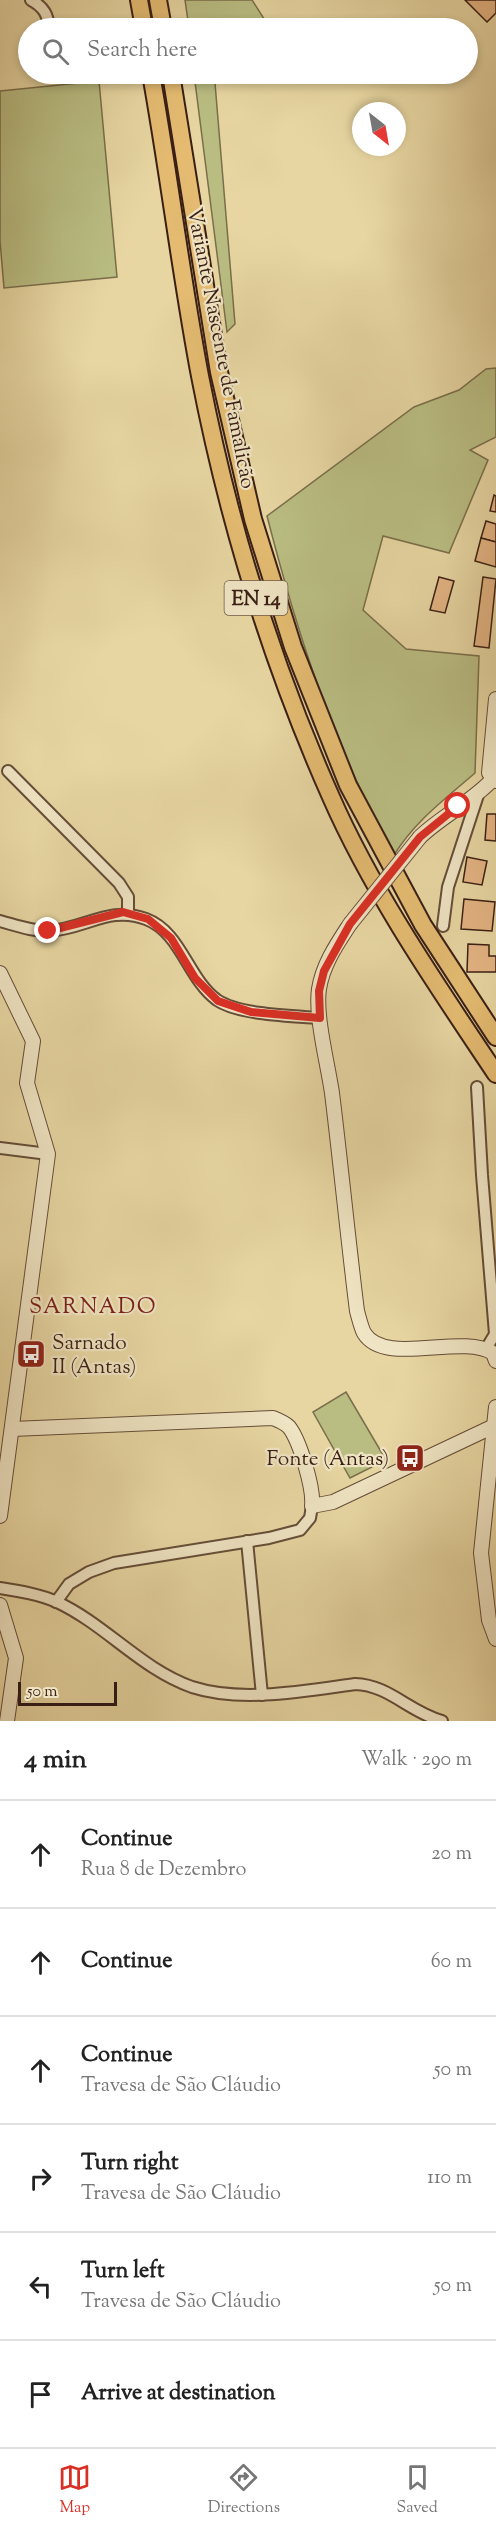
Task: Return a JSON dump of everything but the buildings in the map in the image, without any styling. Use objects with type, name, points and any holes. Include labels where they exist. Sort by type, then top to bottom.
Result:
[{"type":"highway","points":[[139,0],[142,18]]},
{"type":"highway","points":[[158,0],[161,18]]},
{"type":"highway","name":"Variante Nascente de Famalicão","points":[[154,84],[201,379],[236,531],[274,656],[332,800],[358,850],[396,917],[496,1074]]},
{"type":"highway","name":"Variante Nascente de Famalicão","points":[[173,84],[219,372],[254,519],[293,647],[348,785],[423,925],[496,1037]]},
{"type":"street","points":[[32,0],[39,4],[48,18]]},
{"type":"street","points":[[496,699],[489,758],[489,773],[494,780],[478,795],[451,811],[420,837],[350,924],[324,971],[319,991],[320,1018],[336,1126],[357,1311],[364,1333],[382,1346],[404,1349],[475,1345],[493,1353],[496,1361]]},
{"type":"street","points":[[8,771],[119,883],[128,897],[128,914]]},
{"type":"street","points":[[443,926],[448,887],[478,795]]},
{"type":"street","points":[[0,921],[48,931],[123,912],[148,919],[171,938],[195,978],[218,1001],[251,1012],[320,1018]]},
{"type":"street","points":[[0,973],[33,1041],[27,1083],[48,1154],[12,1429],[1,1493],[0,1516]]},
{"type":"street","points":[[477,1087],[495,1334],[486,1349]]},
{"type":"street","points":[[0,1148],[48,1154]]},
{"type":"street","points":[[496,1407],[481,1553],[489,1620],[496,1639]]},
{"type":"street","points":[[12,1429],[273,1418],[288,1425],[296,1438],[312,1492],[310,1518],[300,1530],[114,1563],[89,1572],[69,1584],[56,1602]]},
{"type":"street","points":[[312,1506],[333,1502],[495,1426]]},
{"type":"street","points":[[247,1541],[262,1695]]},
{"type":"street","points":[[0,1588],[26,1592],[56,1602],[81,1616],[157,1671],[200,1689],[262,1695],[370,1684],[424,1716],[441,1721]]},
{"type":"street","points":[[0,1605],[16,1658],[7,1721]]},
{"type":"green space","points":[[185,0],[252,0],[264,18],[188,18]]},
{"type":"green space","points":[[69,84],[99,84],[117,277],[4,288],[0,241],[0,91]]},
{"type":"green space","points":[[195,84],[215,84],[235,324],[227,332]]},
{"type":"green space","points":[[496,368],[496,437],[470,450],[488,460],[449,553],[383,536],[363,610],[406,649],[479,656],[475,773],[421,821],[394,855],[353,774],[319,690],[291,603],[267,516],[414,407],[459,390],[486,369]]},
{"type":"green space","points":[[346,1392],[386,1460],[350,1478],[313,1412]]},
{"type":"place","name":"Sarnado II (Antas)","points":[[31,1354]]},
{"type":"place","name":"Fonte (Antas)","points":[[410,1458]]},
{"type":"district","name":"SARNADO","points":[[93,1305]]},
{"type":"route","points":[[48,931],[123,912],[148,919],[171,938],[195,978],[218,1001],[251,1012],[320,1018],[319,991],[324,971],[332,952],[350,924],[420,837],[458,806]]}]
